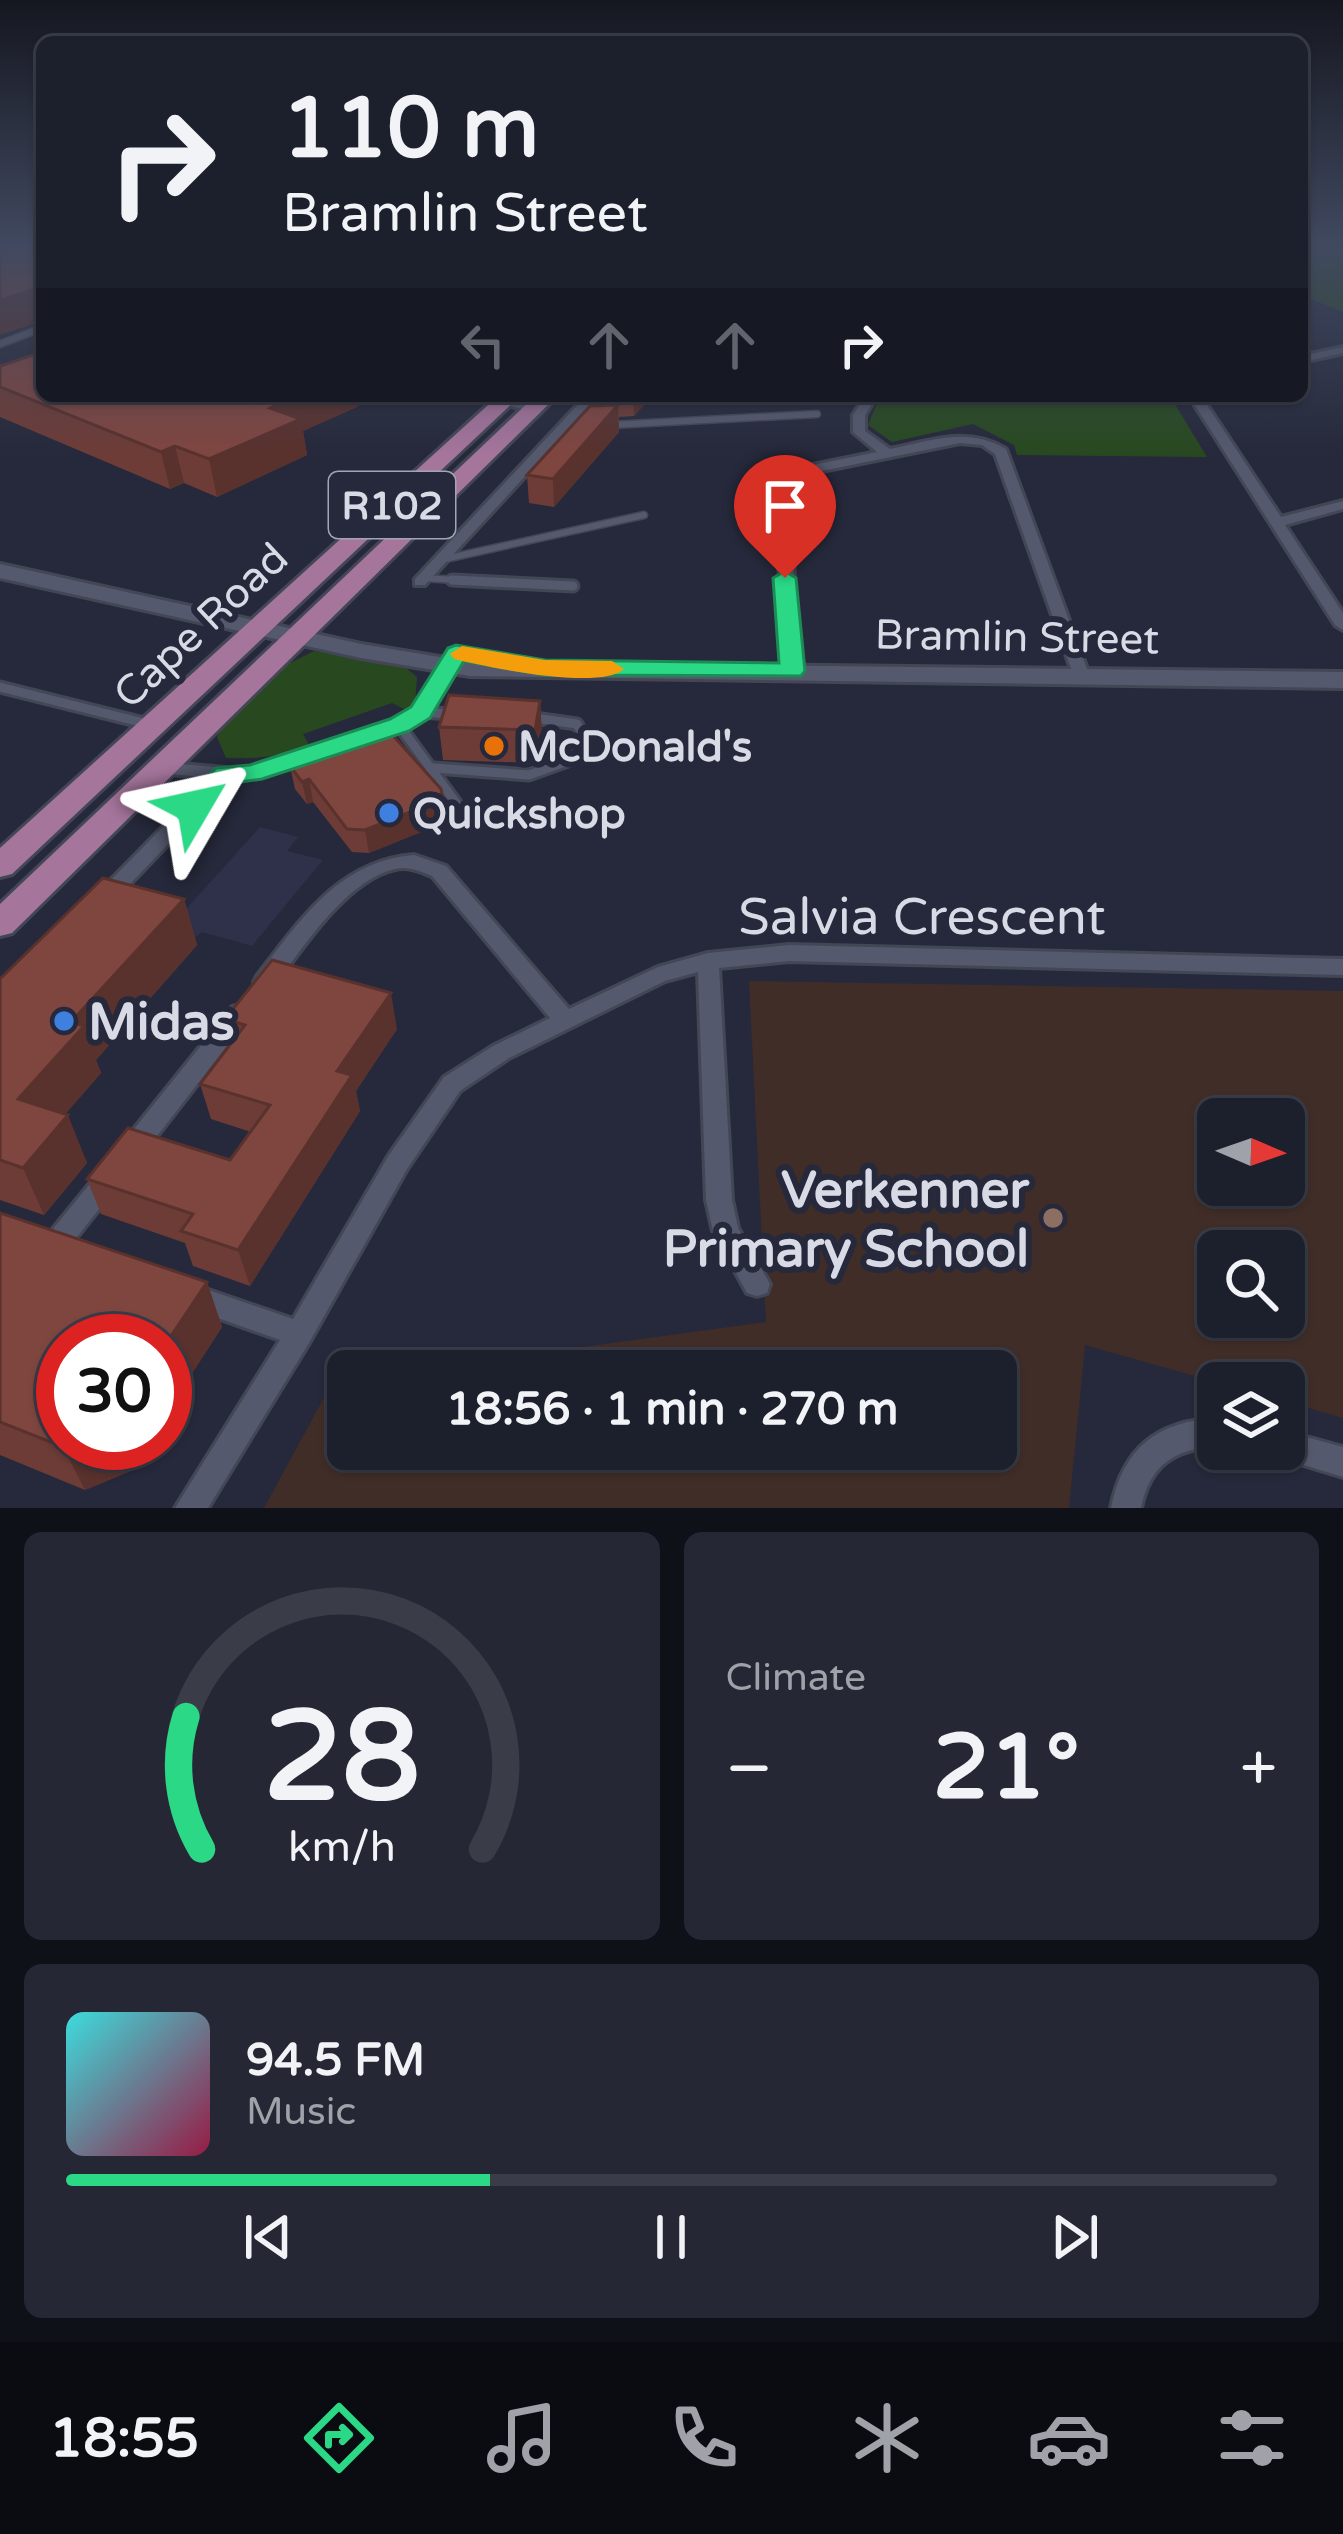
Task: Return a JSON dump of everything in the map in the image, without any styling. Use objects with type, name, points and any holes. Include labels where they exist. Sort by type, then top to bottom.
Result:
[{"type":"main road","name":"Cape Road","points":[[0,866],[497,402]]},
{"type":"main road","name":"Cape Road","points":[[0,924],[540,402]]},
{"type":"street","points":[[1308,357],[1343,350]]},
{"type":"street","points":[[540,402],[571,418]]},
{"type":"street","points":[[421,580],[587,402]]},
{"type":"street","points":[[868,402],[857,424],[866,440],[885,452]]},
{"type":"street","points":[[1199,402],[1343,625]]},
{"type":"street","points":[[792,671],[781,484],[808,470],[960,439],[985,442],[1001,452],[1082,677]]},
{"type":"street","points":[[1276,523],[1343,505]]},
{"type":"street","name":"Bramlin Street","points":[[0,557],[304,630],[453,660],[545,668],[1343,680]]},
{"type":"street","name":"Bramlin Street","points":[[0,571],[267,621]]},
{"type":"street","points":[[198,730],[219,772]]},
{"type":"street","points":[[158,768],[219,772]]},
{"type":"street","points":[[81,922],[219,772]]},
{"type":"street","points":[[18,1236],[64,1252],[332,898],[358,878],[414,862],[439,871],[565,1020]]},
{"type":"street","name":"Salvia Crescent","points":[[190,1508],[299,1334],[398,1162],[452,1084],[500,1052],[658,975],[708,962],[789,953],[1343,968]]},
{"type":"street","points":[[708,962],[719,1200],[726,1231],[757,1284]]},
{"type":"street","points":[[165,1287],[299,1334]]},
{"type":"street","points":[[1126,1508],[1137,1472],[1156,1448],[1197,1432]]},
{"type":"street","points":[[1305,1451],[1343,1462]]},
{"type":"lane","points":[[0,342],[36,330]]},
{"type":"lane","points":[[571,418],[632,426],[648,420],[818,414]]},
{"type":"lane","points":[[440,560],[644,515]]},
{"type":"lane","points":[[421,580],[573,586]]},
{"type":"lane","points":[[219,772],[252,773],[399,725],[421,712],[453,660]]},
{"type":"lane","points":[[0,687],[153,725]]},
{"type":"lane","points":[[421,712],[456,714]]},
{"type":"lane","points":[[434,768],[529,775],[565,766],[584,746],[577,724],[512,717]]},
{"type":"lane","points":[[399,725],[461,810]]},
{"type":"shaded area","points":[[260,827],[298,837],[287,851],[323,860],[252,946],[202,932],[196,937],[168,929]]},
{"type":"shaded area","name":"Verkenner Primary School","points":[[749,981],[1343,991],[1343,1418],[1305,1407],[1305,1362],[1197,1362],[1197,1377],[1085,1345],[1069,1508],[264,1508],[327,1392],[327,1470],[1017,1470],[1017,1350],[561,1350],[766,1322]]},
{"type":"green space","points":[[878,402],[1174,402],[1207,457],[1017,455],[1014,445],[973,424],[892,442],[868,425]]},
{"type":"green space","points":[[314,651],[406,668],[417,677],[415,705],[406,710],[392,703],[303,734],[309,745],[288,752],[226,758],[217,737],[220,731],[288,664]]},
{"type":"building","points":[[36,354],[36,402],[0,387],[0,366]]},
{"type":"building","points":[[37,402],[284,402],[270,408],[301,419],[209,459],[175,446],[161,452]]},
{"type":"building","points":[[618,405],[553,479],[527,475],[590,406]]},
{"type":"building","points":[[449,695],[540,701],[535,730],[439,727]]},
{"type":"building","points":[[388,730],[442,794],[425,801],[428,805],[365,830],[347,829],[309,779],[302,782],[290,766]]},
{"type":"building","points":[[103,878],[184,899],[71,1022],[84,1026],[18,1099],[68,1115],[23,1168],[0,1160],[0,979]]},
{"type":"building","points":[[272,960],[391,993],[337,1071],[352,1075],[238,1250],[181,1231],[193,1214],[87,1179],[128,1128],[230,1160],[270,1105],[200,1084],[245,1025],[225,1019]]},
{"type":"building","points":[[0,1213],[207,1282],[186,1314],[36,1314],[36,1436],[0,1422]]},
{"type":"slow traffic","points":[[462,654],[545,668],[612,669]]},
{"type":"place","name":"McDonald's","points":[[494,746]]},
{"type":"place","name":"Quickshop","points":[[389,813]]},
{"type":"place","name":"Midas","points":[[64,1021]]},
{"type":"place","name":"Verkenner Primary School","points":[[1053,1218]]},
{"type":"route","points":[[194,807],[226,774],[252,773],[365,740],[399,725],[421,712],[456,653],[545,668],[792,671],[785,578]]}]
